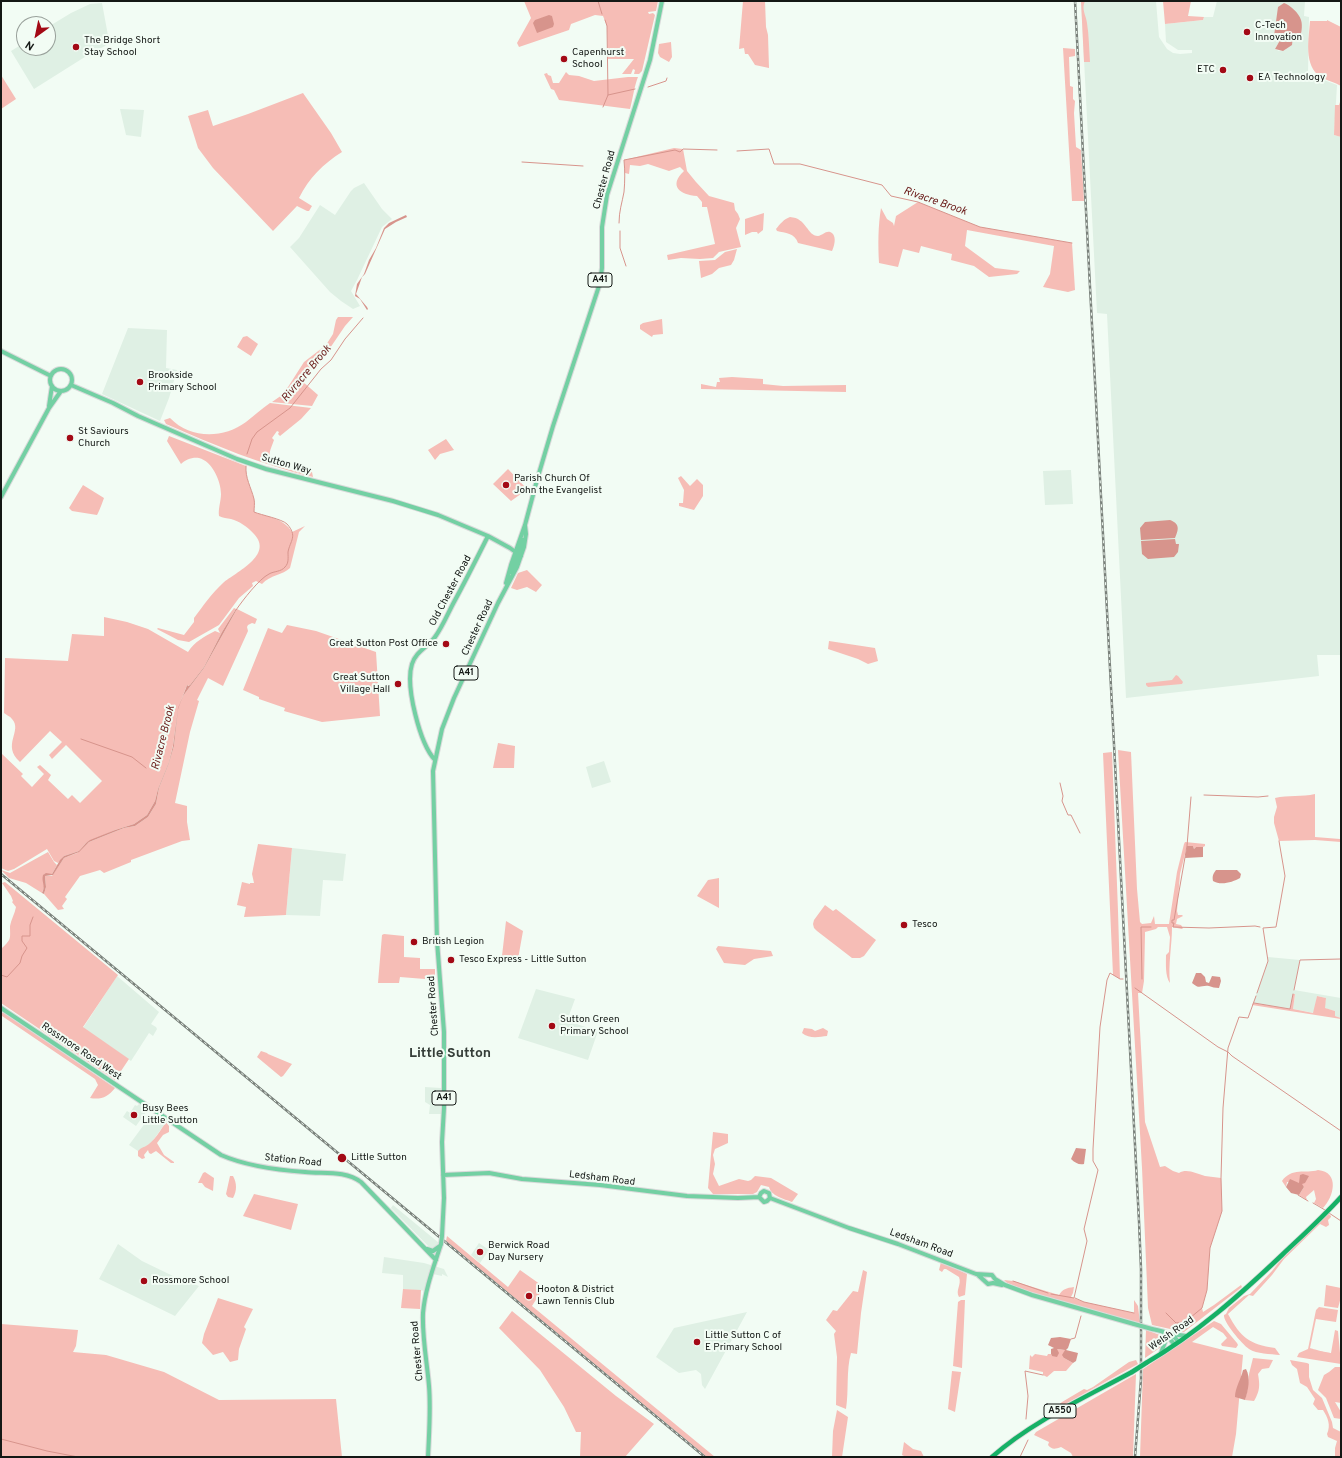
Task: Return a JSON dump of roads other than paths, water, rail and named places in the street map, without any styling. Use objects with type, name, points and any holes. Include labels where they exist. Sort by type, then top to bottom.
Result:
[{"type":"highway","name":"Welsh Road","points":[[992,1457],[1016,1438],[1040,1422],[1132,1372],[1186,1336],[1242,1292],[1316,1223],[1341,1197]]},
{"type":"main road","name":"Chester Road","points":[[428,1457],[430,1402],[424,1343],[423,1313],[428,1288],[441,1244],[444,1198],[444,1032],[437,941],[433,771],[442,729],[454,698],[505,589],[517,567],[518,542],[526,525],[545,453],[600,283],[602,268],[602,227],[607,195],[650,60],[662,1]]},
{"type":"main road","points":[[1,351],[51,376]]},
{"type":"main road","points":[[1,497],[49,408],[61,391],[66,390],[71,385],[72,378],[67,371],[60,370],[54,372],[51,376],[50,379],[52,386],[49,408]]},
{"type":"main road","name":"Sutton Way","points":[[71,385],[237,459],[266,469],[394,501],[448,519],[488,536],[517,554]]},
{"type":"main road","points":[[52,386],[61,391]]},
{"type":"main road","name":"Chester Road","points":[[505,589],[507,579],[526,534],[526,525]]},
{"type":"main road","name":"Old Chester Road","points":[[435,760],[428,751],[414,712],[410,678],[411,670],[416,656],[439,631],[488,536]]},
{"type":"main road","points":[[502,545],[510,546],[518,542]]},
{"type":"main road","name":"A41","points":[[507,579],[517,558],[517,554]]},
{"type":"main road","name":"Rossmore Road West","points":[[1,1008],[152,1109]]},
{"type":"main road","name":"Station Road","points":[[152,1109],[220,1155],[227,1158],[286,1170],[345,1174],[356,1178],[436,1260]]},
{"type":"main road","name":"Ledsham Road","points":[[443,1175],[489,1173],[522,1179],[600,1185],[687,1196],[738,1198],[759,1197]]},
{"type":"main road","points":[[764,1191],[769,1194],[770,1198],[764,1202],[759,1197],[764,1191]]},
{"type":"main road","name":"Ledsham Road","points":[[770,1198],[976,1274],[988,1284],[994,1281],[1032,1296],[1164,1333],[1186,1336]]},
{"type":"main road","points":[[426,1249],[433,1251],[441,1244]]},
{"type":"main road","name":"Ledsham Road","points":[[976,1274],[992,1274],[994,1281]]},
{"type":"main road","points":[[984,1280],[987,1275]]},
{"type":"main road","points":[[1161,1353],[1165,1342],[1164,1333]]},
{"type":"main road","name":"Ledsham Road","points":[[1164,1333],[1176,1343]]},
{"type":"main road","points":[[1171,1334],[1177,1338],[1176,1343]]},
{"type":"waterway","points":[[598,1],[602,14]]},
{"type":"waterway","points":[[603,107],[608,95],[607,26],[605,20]]},
{"type":"waterway","points":[[648,87],[666,81],[667,78]]},
{"type":"waterway","points":[[608,95],[635,89]]},
{"type":"waterway","name":"Rivacre Brook","points":[[619,223],[624,192],[624,160],[675,150],[680,152],[683,149],[717,150]]},
{"type":"waterway","name":"Rivacre Brook","points":[[737,151],[769,149],[774,164],[800,164],[882,185],[891,196],[918,202],[980,227],[1072,243]]},
{"type":"waterway","name":"Rivracre Brook","points":[[522,162],[583,166]]},
{"type":"waterway","points":[[620,231],[620,248],[626,266]]},
{"type":"waterway","name":"Rivracre Brook","points":[[247,454],[252,439],[257,432],[290,408],[321,369],[331,360],[345,339],[363,318]]},
{"type":"waterway","name":"Rivracre Brook","points":[[236,610],[261,580],[269,574],[282,570],[287,564],[288,552],[293,535],[290,528],[284,522],[254,512],[253,495],[247,479],[246,466]]},
{"type":"waterway","points":[[81,739],[132,757],[146,768]]},
{"type":"waterway","points":[[1060,783],[1063,796],[1062,801],[1068,815],[1071,815],[1080,833]]},
{"type":"waterway","points":[[1204,795],[1268,796]]},
{"type":"waterway","points":[[1191,797],[1187,846],[1174,920],[1172,920],[1172,923],[1174,923],[1173,927],[1260,927]]},
{"type":"waterway","points":[[1257,993],[1268,961],[1263,928],[1276,927],[1285,876],[1279,841]]},
{"type":"waterway","name":"Rivacre Brook","points":[[1,975],[7,977],[20,963],[27,948],[22,941],[22,936],[30,936],[30,925],[33,917]]},
{"type":"waterway","points":[[1142,979],[1141,927],[1151,927]]},
{"type":"waterway","points":[[1294,990],[1300,960],[1341,959]]},
{"type":"waterway","points":[[1051,1294],[1074,1298],[1087,1241],[1084,1229],[1098,1170],[1093,1161],[1093,1149],[1100,1027],[1107,980],[1110,973],[1120,979],[1123,979]]},
{"type":"waterway","points":[[1135,988],[1341,1131]]},
{"type":"waterway","points":[[1254,1003],[1290,1009],[1293,994]]},
{"type":"waterway","points":[[1166,1313],[1176,1323],[1185,1322],[1202,1308],[1207,1290],[1210,1248],[1222,1211],[1221,1178],[1223,1108],[1228,1048],[1239,1017],[1248,1018],[1256,996]]},
{"type":"waterway","points":[[1298,1195],[1308,1201]]},
{"type":"waterway","points":[[1313,1203],[1325,1210]]},
{"type":"waterway","points":[[1329,1213],[1341,1221]]},
{"type":"waterway","points":[[1013,1281],[1048,1293]]},
{"type":"waterway","points":[[1075,1298],[1084,1302],[1134,1313]]},
{"type":"waterway","points":[[1071,1339],[1075,1338],[1081,1316]]},
{"type":"waterway","points":[[1026,1419],[1028,1396],[1025,1371],[1043,1375]]},
{"type":"waterway","points":[[1,1439],[47,1451],[78,1457]]},
{"type":"waterway","points":[[1020,1457],[1028,1440]]},
{"type":"railway","points":[[1075,1],[1141,1269],[1141,1379],[1135,1457]]},
{"type":"railway","points":[[1,874],[705,1457]]},
{"type":"place","name":"C-Tech Innovation","points":[[1247,32]]},
{"type":"place","name":"The Bridge Short Stay School","points":[[76,47]]},
{"type":"place","name":"Capenhurst School","points":[[564,59]]},
{"type":"place","name":"ETC","points":[[1223,70]]},
{"type":"place","name":"EA Technology","points":[[1250,78]]},
{"type":"place","name":"Brookside Primary School","points":[[140,382]]},
{"type":"place","name":"St Saviours Church","points":[[70,438]]},
{"type":"place","name":"Parish Church Of John the Evangelist","points":[[506,485]]},
{"type":"place","name":"Great Sutton Post Office","points":[[446,644]]},
{"type":"place","name":"Great Sutton Village Hall","points":[[398,684]]},
{"type":"place","name":"Tesco","points":[[904,925]]},
{"type":"place","name":"British Legion","points":[[414,942]]},
{"type":"place","name":"Tesco Express - Little Sutton","points":[[451,960]]},
{"type":"place","name":"Sutton Green Primary School","points":[[552,1026]]},
{"type":"place","name":"Busy Bees Little Sutton","points":[[134,1115]]},
{"type":"place","name":"Little Sutton","points":[[342,1158]]},
{"type":"place","name":"Berwick Road Day Nursery","points":[[480,1252]]},
{"type":"place","name":"Rossmore School","points":[[144,1281]]},
{"type":"place","name":"Hooton & District Lawn Tennis Club","points":[[529,1296]]},
{"type":"place","name":"Little Sutton C of E Primary School","points":[[697,1342]]},
{"type":"district","name":"Little Sutton","points":[[450,1054]]}]
